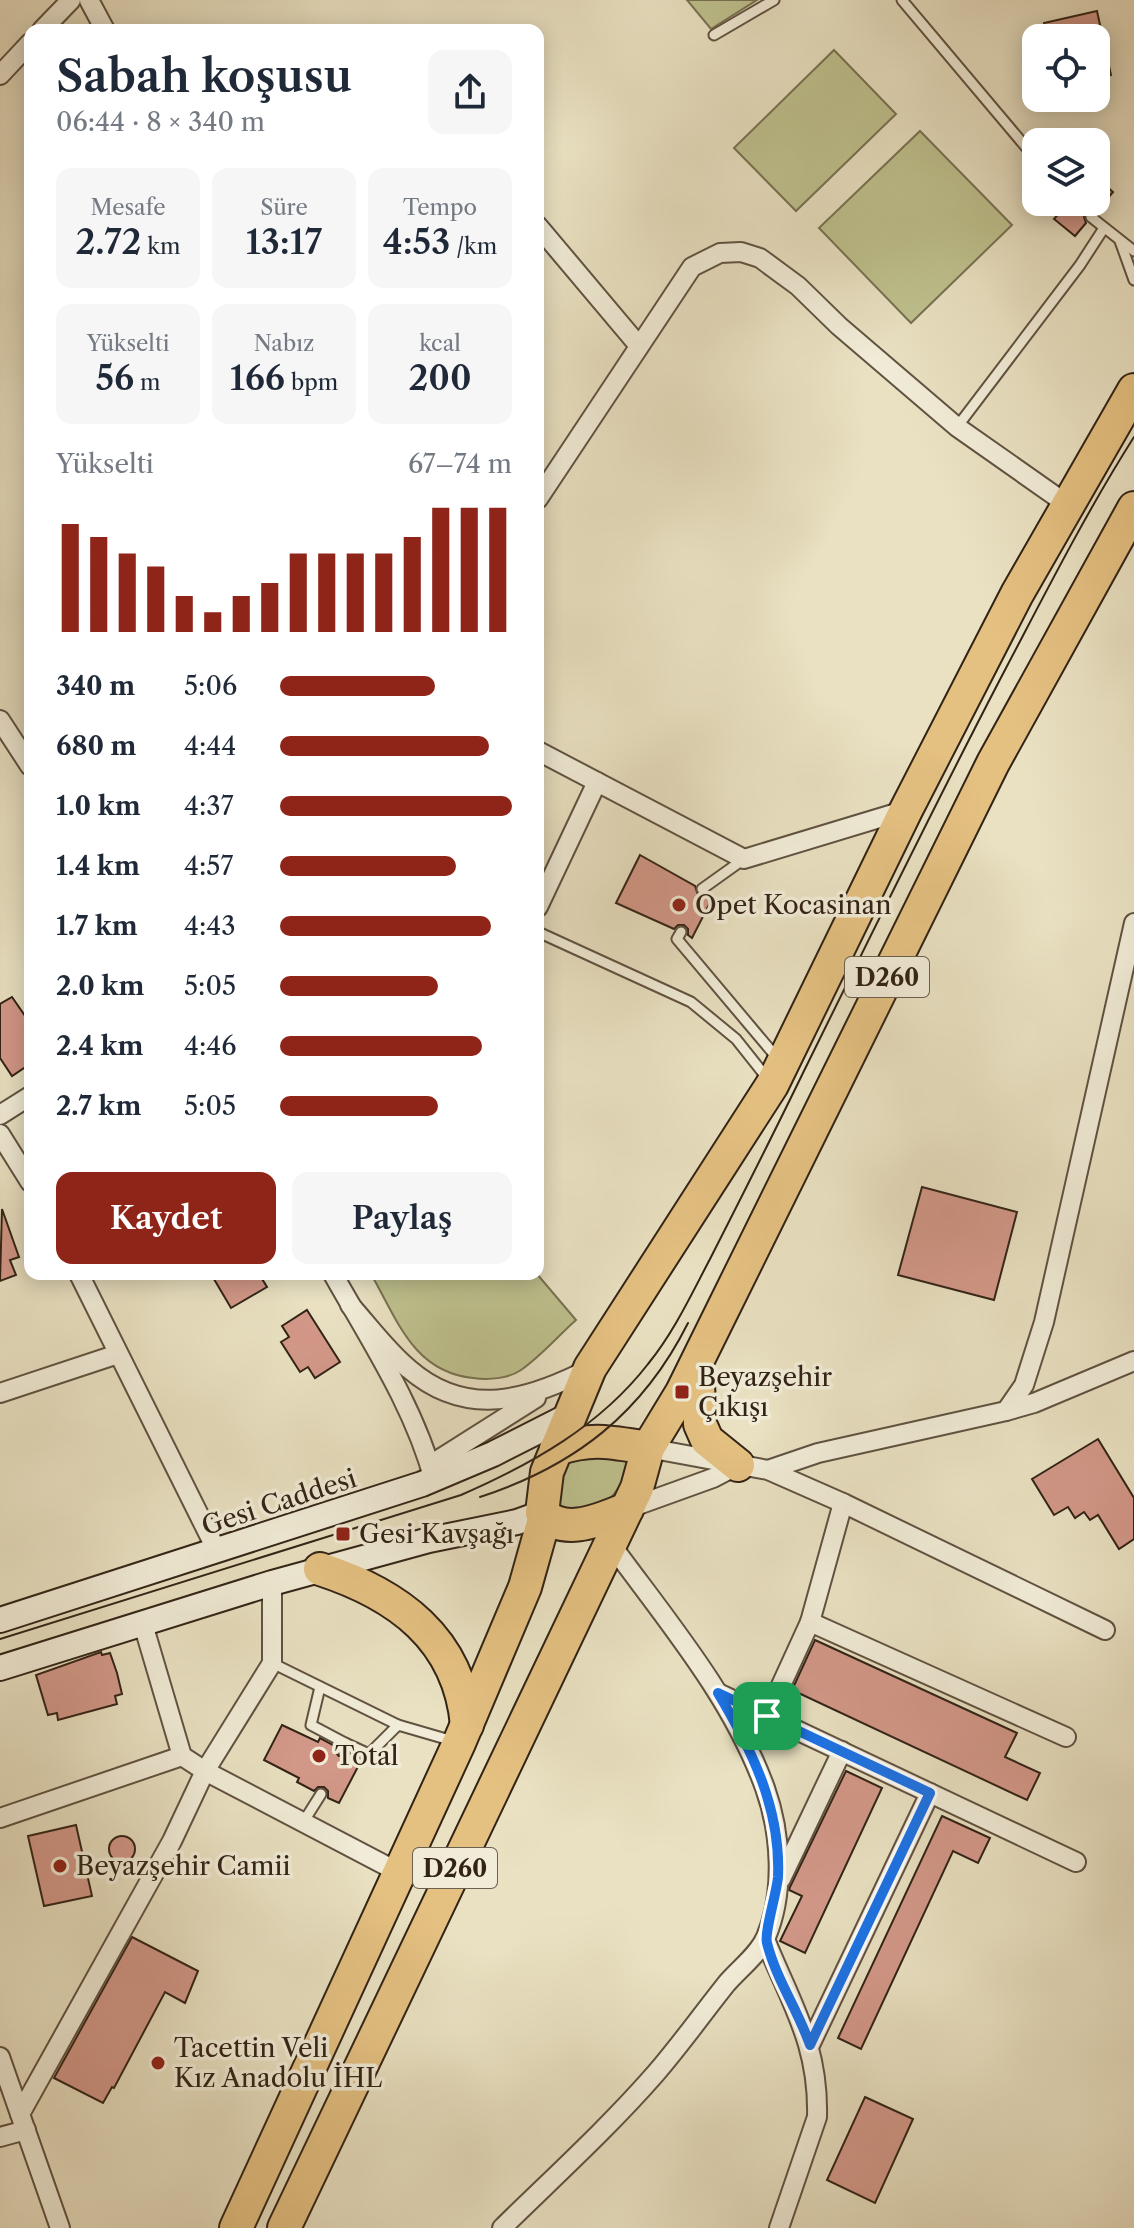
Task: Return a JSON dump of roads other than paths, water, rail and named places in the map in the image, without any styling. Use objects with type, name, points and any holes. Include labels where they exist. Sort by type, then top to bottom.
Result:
[{"type":"highway","name":"D260","points":[[556,1449],[590,1368],[777,1075],[906,810],[1017,594],[1134,390]]},
{"type":"highway","name":"D260","points":[[648,1448],[697,1362],[993,763],[1134,508]]},
{"type":"highway","points":[[697,1362],[700,1424],[707,1440],[753,1468]]},
{"type":"highway","points":[[602,1440],[648,1448],[637,1488],[627,1509],[577,1524],[541,1521],[543,1485],[556,1449],[573,1443],[602,1440]]},
{"type":"highway","name":"D260","points":[[284,2228],[627,1509]]},
{"type":"highway","name":"D260","points":[[236,2228],[463,1734],[525,1587],[541,1521]]},
{"type":"highway","points":[[320,1569],[383,1597],[401,1608],[430,1634],[456,1676],[465,1708],[463,1734]]},
{"type":"main road","name":"Gesi Caddesi","points":[[0,1620],[217,1551],[432,1472],[493,1454],[568,1416]]},
{"type":"main road","points":[[0,1668],[320,1569],[429,1540],[517,1522],[541,1521]]},
{"type":"street","points":[[48,24],[71,0]]},
{"type":"street","points":[[89,0],[102,24]]},
{"type":"street","points":[[0,75],[24,49]]},
{"type":"street","points":[[544,233],[639,346]]},
{"type":"street","points":[[544,490],[692,267],[720,253],[751,254],[798,286],[839,326],[957,427],[1068,505]]},
{"type":"street","points":[[0,720],[24,757]]},
{"type":"street","points":[[544,754],[744,859],[906,810]]},
{"type":"street","points":[[544,894],[597,782]]},
{"type":"street","points":[[1006,1411],[1024,1385],[1044,1322],[1134,923]]},
{"type":"street","points":[[0,1115],[24,1100]]},
{"type":"street","points":[[0,1134],[6,1154],[24,1175]]},
{"type":"street","points":[[82,1280],[217,1551]]},
{"type":"street","points":[[336,1280],[400,1393],[432,1472],[552,1388],[590,1368]]},
{"type":"street","points":[[350,1305],[405,1366],[437,1388],[473,1399],[498,1402],[552,1388]]},
{"type":"street","points":[[0,1393],[118,1354]]},
{"type":"street","points":[[627,1509],[713,1478],[1034,1403],[1134,1361]]},
{"type":"street","points":[[648,1448],[753,1468],[843,1503],[1105,1630]]},
{"type":"street","points":[[767,1716],[810,1622],[843,1503]]},
{"type":"street","points":[[610,1543],[718,1693],[746,1743],[766,1791],[777,1837],[777,1888]]},
{"type":"street","points":[[0,2137],[23,2122],[172,1841],[205,1771],[272,1663],[272,1583]]},
{"type":"street","points":[[810,1622],[1066,1737]]},
{"type":"street","points":[[143,1624],[182,1756],[400,1873]]},
{"type":"street","points":[[718,1693],[1076,1862]]},
{"type":"street","points":[[502,2228],[638,2092],[765,1939],[777,1888],[842,1751]]},
{"type":"street","points":[[0,1818],[182,1756]]},
{"type":"street","points":[[810,2045],[930,1793]]},
{"type":"street","points":[[765,1939],[810,2045],[817,2080],[817,2117],[779,2228]]},
{"type":"street","points":[[0,2057],[60,2228]]},
{"type":"lane","points":[[714,35],[774,0]]},
{"type":"lane","points":[[902,0],[1022,142]]},
{"type":"lane","points":[[1091,217],[1134,251]]},
{"type":"lane","points":[[957,427],[1080,265],[1104,228]]},
{"type":"lane","points":[[1120,241],[1134,280]]},
{"type":"lane","points":[[702,889],[744,859]]},
{"type":"lane","points":[[681,932],[677,939],[777,1075]]},
{"type":"lane","points":[[544,935],[691,1002],[736,1039],[756,1061],[777,1075]]},
{"type":"lane","points":[[272,1663],[398,1725],[463,1734]]},
{"type":"lane","points":[[320,1687],[311,1725],[343,1746],[369,1754],[398,1725]]},
{"type":"lane","points":[[304,1821],[321,1794]]},
{"type":"tram line","points":[[0,1639],[461,1495],[563,1441],[609,1406],[629,1386],[657,1352],[689,1300],[980,718],[1068,551],[1134,437]]},
{"type":"tram line","points":[[480,1497],[546,1469],[603,1432],[650,1384],[688,1323]]},
{"type":"place","name":"Opet Kocasinan","points":[[679,905]]},
{"type":"place","name":"Beyazşehir Çıkışı","points":[[682,1392]]},
{"type":"place","name":"Gesi Kavşağı","points":[[343,1534]]},
{"type":"place","name":"Total","points":[[319,1756]]},
{"type":"place","name":"Beyazşehir Camii","points":[[60,1866]]},
{"type":"place","name":"Tacettin Veli Kız Anadolu İHL","points":[[158,2063]]}]
